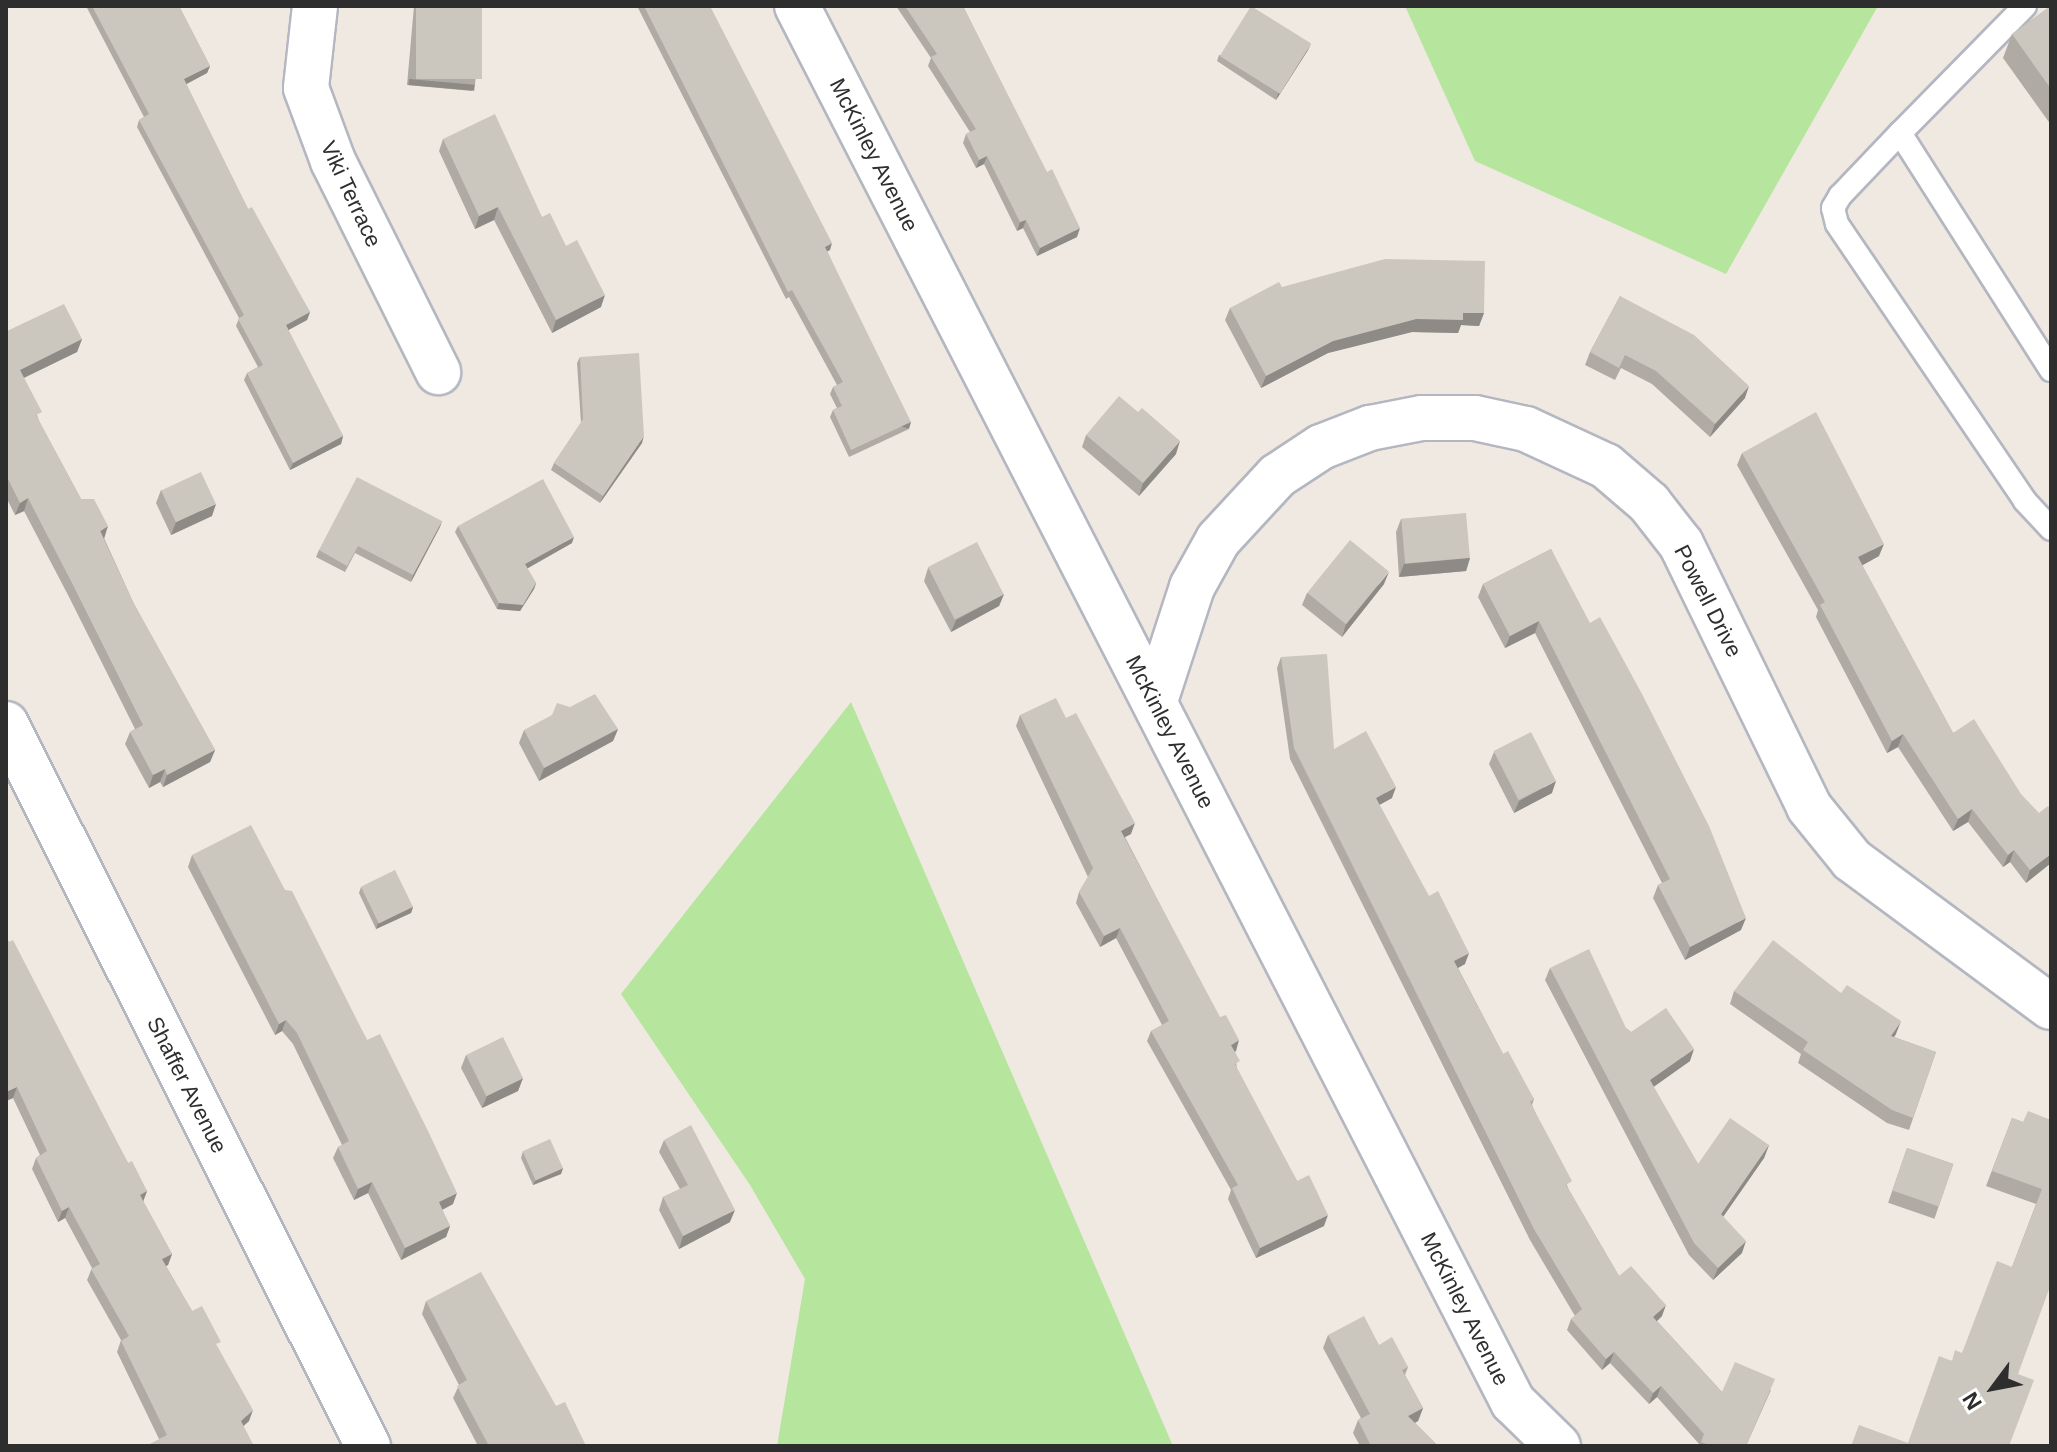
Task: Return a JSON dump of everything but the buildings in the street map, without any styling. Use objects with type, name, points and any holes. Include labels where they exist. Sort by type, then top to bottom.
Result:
[{"type":"street","name":"Viki Terrace","points":[[315,6],[306,88],[333,161],[438,372]]},
{"type":"street","name":"McKinley Avenue","points":[[797,6],[1513,1402],[1558,1446]]},
{"type":"street","name":"Powell Drive","points":[[1155,701],[1192,587],[1218,540],[1277,476],[1321,447],[1383,426],[1422,418],[1475,418],[1526,429],[1606,466],[1649,503],[1681,544],[1809,807],[1852,860],[2051,1007]]},
{"type":"street","name":"Shaffer Avenue","points":[[6,724],[368,1446]]},
{"type":"lane","points":[[2025,6],[1840,196],[1833,208],[1837,224],[2025,501],[2051,529]]},
{"type":"lane","points":[[1900,133],[2051,370]]},
{"type":"green space","points":[[1405,6],[1878,6],[1726,274],[1475,161]]},
{"type":"green space","points":[[851,702],[1173,1446],[777,1446],[805,1279],[750,1185],[621,994]]}]
